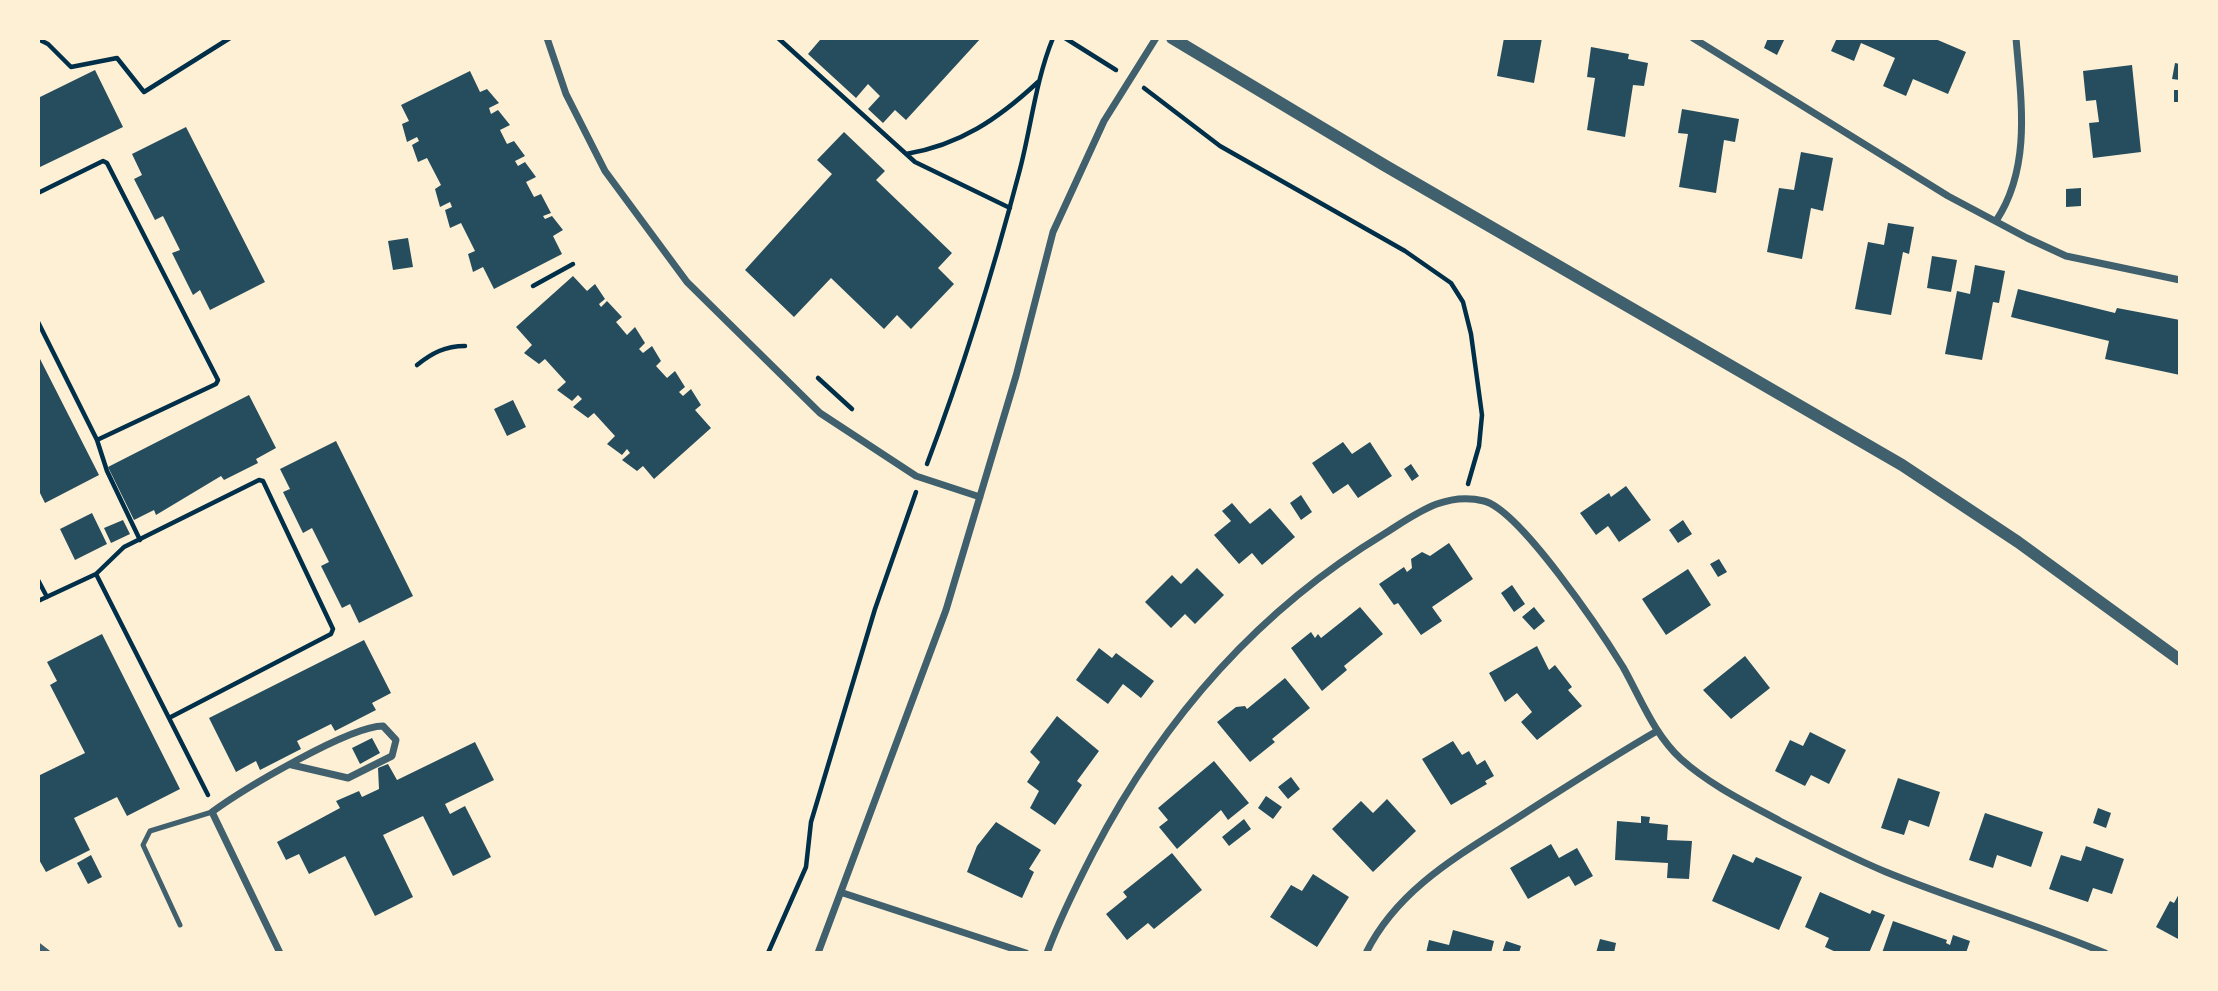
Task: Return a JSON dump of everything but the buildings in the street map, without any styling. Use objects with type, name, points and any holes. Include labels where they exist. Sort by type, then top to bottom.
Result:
[{"type":"street","points":[[547,38],[566,94],[605,172],[687,282],[820,413],[921,478],[980,497]]},
{"type":"street","points":[[818,953],[843,893],[946,610],[1016,376],[1053,232],[1104,121],[1156,38]]},
{"type":"street","points":[[1172,38],[1406,178],[1902,466],[2018,542],[2179,660]]},
{"type":"street","points":[[1693,38],[1948,196],[2066,256],[2179,280]]},
{"type":"street","points":[[1996,221],[2009,202],[2018,172],[2022,112],[2016,38]]},
{"type":"street","points":[[1048,953],[1071,897],[1115,811],[1151,752],[1187,704],[1240,646],[1291,601],[1372,541],[1439,502],[1462,497],[1497,506],[1533,542],[1615,654],[1657,731],[1684,762],[1710,781],[1824,844],[1886,872],[2046,928],[2105,953]]},
{"type":"street","points":[[280,953],[212,812],[239,792],[365,727],[383,726],[396,740],[392,756],[348,778],[292,765]]},
{"type":"street","points":[[1366,953],[1399,906],[1444,864],[1578,777],[1657,731]]},
{"type":"street","points":[[843,893],[1026,953]]},
{"type":"street","points":[[38,946],[47,953]]},
{"type":"lane","points":[[180,925],[143,845],[145,836],[150,831],[212,812]]},
{"type":"path","points":[[38,40],[48,44],[71,67],[117,58],[144,92],[230,38]]},
{"type":"path","points":[[778,38],[906,154],[955,183],[1010,208]]},
{"type":"path","points":[[768,953],[806,867],[811,822],[897,541],[968,352],[1010,208],[1052,38]]},
{"type":"path","points":[[1065,38],[1129,78],[1220,146],[1405,251],[1451,283],[1463,302],[1472,334],[1482,415],[1479,446],[1462,497]]},
{"type":"path","points":[[906,154],[933,149],[963,138],[1003,114],[1039,82]]},
{"type":"path","points":[[38,193],[103,161],[107,163],[218,380],[216,384],[97,440]]},
{"type":"path","points":[[533,286],[573,264]]},
{"type":"path","points":[[38,322],[97,440],[107,471],[139,540]]},
{"type":"path","points":[[417,365],[432,352],[452,346],[465,346]]},
{"type":"path","points":[[818,378],[852,408]]},
{"type":"path","points":[[38,601],[96,574],[111,557],[139,540],[259,480],[263,481],[333,629],[331,634],[169,718]]},
{"type":"path","points":[[96,574],[207,791],[212,812]]},
{"type":"path","points":[[38,580],[47,597]]}]
